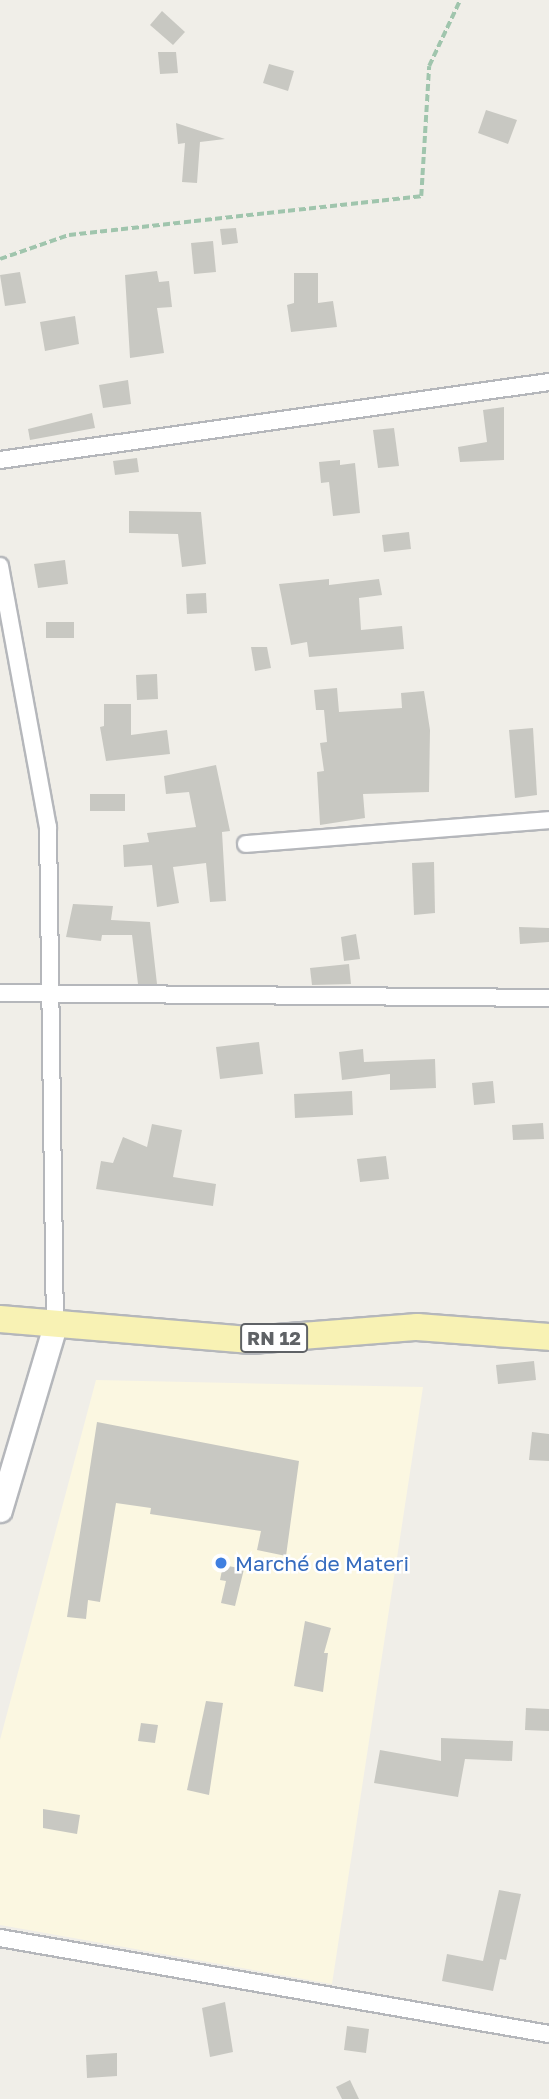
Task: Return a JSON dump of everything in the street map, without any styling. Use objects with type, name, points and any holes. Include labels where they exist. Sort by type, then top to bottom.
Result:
[{"type":"main road","name":"RN 12","points":[[0,1319],[55,1326],[251,1339],[417,1327],[549,1337]]},
{"type":"main road","points":[[2,1500],[55,1326]]},
{"type":"street","points":[[0,460],[549,382]]},
{"type":"street","points":[[0,566],[48,827],[55,1326]]},
{"type":"street","points":[[246,844],[549,820]]},
{"type":"street","points":[[0,992],[549,999]]},
{"type":"street","points":[[0,1938],[549,2034]]},
{"type":"path","points":[[0,259],[69,235],[421,196],[429,66],[460,0]]},
{"type":"shaded area","name":"Marché de Materi","points":[[96,1380],[423,1387],[332,1984],[0,1925],[0,1740]]},
{"type":"building","points":[[162,11],[185,32],[173,45],[150,25]]},
{"type":"building","points":[[158,52],[176,52],[178,73],[160,74]]},
{"type":"building","points":[[269,64],[294,71],[288,91],[263,83]]},
{"type":"building","points":[[486,110],[517,120],[508,144],[478,133]]},
{"type":"building","points":[[176,123],[225,139],[200,142],[197,183],[182,182],[185,143],[178,144]]},
{"type":"building","points":[[236,228],[238,243],[222,245],[220,229]]},
{"type":"building","points":[[213,241],[216,272],[194,274],[191,243]]},
{"type":"building","points":[[157,271],[159,282],[169,281],[172,307],[157,308],[164,353],[130,358],[125,275]]},
{"type":"building","points":[[20,272],[26,303],[5,306],[0,275]]},
{"type":"building","points":[[294,273],[318,273],[318,303],[333,301],[337,327],[291,332],[287,305],[294,303]]},
{"type":"building","points":[[75,316],[79,344],[45,351],[40,322]]},
{"type":"building","points":[[128,380],[131,404],[103,408],[99,385]]},
{"type":"building","points":[[504,407],[504,460],[460,462],[458,447],[487,442],[483,410]]},
{"type":"building","points":[[92,413],[95,428],[30,440],[28,429]]},
{"type":"building","points":[[394,428],[399,466],[378,468],[373,430]]},
{"type":"building","points":[[137,458],[139,472],[115,475],[113,461]]},
{"type":"building","points":[[340,460],[340,465],[355,463],[360,513],[333,516],[329,482],[321,483],[319,462]]},
{"type":"building","points":[[129,511],[201,512],[206,564],[182,567],[178,534],[129,533]]},
{"type":"building","points":[[409,532],[411,549],[384,552],[382,535]]},
{"type":"building","points":[[65,560],[68,584],[38,588],[34,564]]},
{"type":"building","points":[[329,579],[329,585],[379,579],[382,595],[359,598],[361,630],[402,626],[404,649],[309,657],[307,642],[291,645],[279,584]]},
{"type":"building","points":[[206,593],[207,613],[187,614],[186,594]]},
{"type":"building","points":[[46,622],[74,622],[74,638],[46,638]]},
{"type":"building","points":[[251,647],[267,647],[271,668],[255,671]]},
{"type":"building","points":[[157,674],[158,699],[137,700],[136,675]]},
{"type":"building","points":[[337,688],[339,712],[402,708],[401,693],[424,691],[430,730],[429,792],[363,794],[365,818],[320,825],[317,772],[324,771],[320,743],[327,742],[324,710],[316,710],[314,690]]},
{"type":"building","points":[[104,704],[131,704],[131,735],[167,730],[170,754],[106,761],[100,727],[104,726]]},
{"type":"building","points":[[533,728],[537,795],[515,798],[509,730]]},
{"type":"building","points":[[216,765],[230,831],[222,832],[226,901],[210,902],[206,863],[173,867],[179,903],[157,907],[152,865],[124,867],[123,845],[149,842],[147,833],[196,827],[189,792],[166,794],[164,776]]},
{"type":"building","points":[[90,794],[125,794],[125,811],[90,811]]},
{"type":"building","points":[[434,862],[435,913],[414,915],[412,863]]},
{"type":"building","points":[[73,904],[113,906],[111,920],[150,922],[157,984],[138,984],[132,935],[102,935],[101,941],[66,937]]},
{"type":"building","points":[[519,927],[549,928],[549,942],[520,944]]},
{"type":"building","points":[[356,934],[360,959],[344,961],[341,937]]},
{"type":"building","points":[[349,964],[351,984],[312,985],[310,968]]},
{"type":"building","points":[[259,1042],[263,1074],[220,1079],[216,1047]]},
{"type":"building","points":[[363,1049],[364,1062],[435,1059],[436,1088],[390,1090],[390,1074],[342,1080],[339,1052]]},
{"type":"building","points":[[493,1081],[495,1103],[474,1105],[472,1083]]},
{"type":"building","points":[[352,1091],[353,1115],[295,1118],[294,1094]]},
{"type":"building","points":[[543,1123],[544,1139],[513,1140],[512,1125]]},
{"type":"building","points":[[152,1124],[182,1130],[173,1177],[216,1184],[213,1206],[96,1189],[101,1161],[113,1163],[123,1137],[147,1147]]},
{"type":"building","points":[[386,1156],[389,1179],[360,1182],[357,1159]]},
{"type":"building","points":[[534,1361],[536,1380],[498,1384],[496,1365]]},
{"type":"building","points":[[97,1422],[299,1461],[286,1556],[257,1550],[261,1531],[150,1514],[151,1508],[116,1503],[100,1602],[88,1600],[86,1619],[67,1617]]},
{"type":"building","points":[[532,1432],[549,1434],[549,1461],[529,1460]]},
{"type":"building","points":[[223,1565],[244,1569],[235,1606],[221,1603],[226,1581],[220,1580]]},
{"type":"building","points":[[305,1621],[331,1628],[324,1653],[328,1653],[323,1692],[294,1686]]},
{"type":"building","points":[[206,1701],[223,1703],[209,1795],[187,1790]]},
{"type":"building","points":[[526,1708],[549,1709],[549,1731],[525,1730]]},
{"type":"building","points":[[141,1723],[158,1725],[155,1743],[138,1741]]},
{"type":"building","points":[[441,1738],[513,1741],[512,1761],[465,1759],[458,1797],[374,1783],[380,1750],[441,1761]]},
{"type":"building","points":[[43,1809],[80,1815],[77,1834],[43,1828]]},
{"type":"building","points":[[499,1890],[521,1894],[506,1960],[500,1959],[493,1991],[442,1981],[447,1954],[483,1961]]},
{"type":"building","points":[[225,2002],[233,2052],[210,2057],[202,2008]]},
{"type":"building","points":[[347,2026],[369,2029],[366,2053],[344,2050]]},
{"type":"building","points":[[117,2053],[117,2076],[87,2078],[86,2055]]},
{"type":"building","points":[[350,2080],[359,2099],[342,2099],[336,2087]]},
{"type":"place","name":"Marché de Materi","points":[[221,1563]]}]
